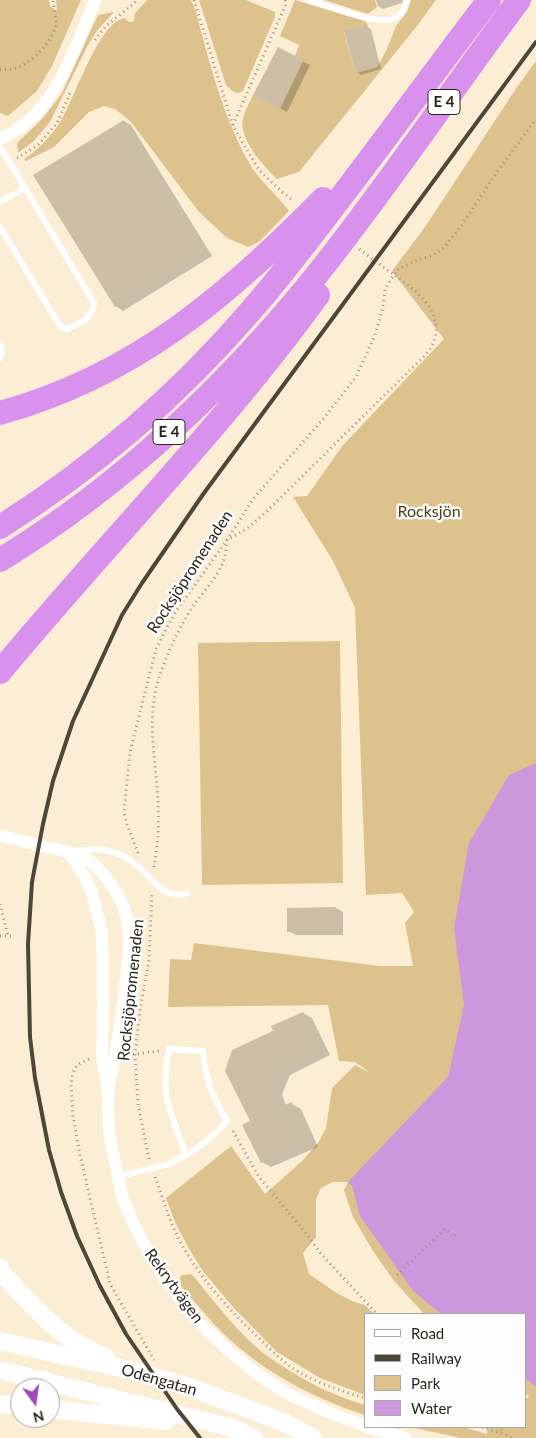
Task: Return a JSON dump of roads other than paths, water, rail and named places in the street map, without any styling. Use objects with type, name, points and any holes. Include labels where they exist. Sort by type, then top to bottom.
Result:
[{"type":"highway","name":"E 4","points":[[0,527],[70,479],[126,434],[214,352],[280,277],[489,0]]},
{"type":"highway","name":"E 4","points":[[0,560],[36,538],[116,478],[179,423],[245,358],[314,278],[519,0]]},
{"type":"highway","points":[[0,413],[40,400],[91,379],[144,351],[189,320],[248,272],[296,227],[400,119]]},
{"type":"highway","points":[[0,672],[220,419],[284,342],[326,283],[370,204]]},
{"type":"main road","points":[[0,1268],[2,1273],[48,1321],[76,1343],[133,1371]]},
{"type":"main road","name":"Odengatan","points":[[0,1341],[133,1371],[189,1388],[283,1422],[313,1438]]},
{"type":"main road","name":"Odengatan","points":[[0,1370],[229,1427],[254,1438]]},
{"type":"main road","points":[[60,1410],[229,1427]]},
{"type":"street","points":[[0,139],[30,120],[45,102],[60,79],[95,0]]},
{"type":"street","name":"Rekrytvägen","points":[[0,836],[69,853],[88,860],[102,872],[114,888],[124,908],[129,944],[126,980],[108,1090]]},
{"type":"street","name":"Rekrytvägen","points":[[69,853],[86,877],[102,933],[102,1057],[108,1090],[109,1134],[125,1203],[134,1225],[150,1255],[195,1319],[228,1350],[257,1374],[288,1394],[364,1427]]},
{"type":"street","name":"Rekrytvägen","points":[[369,1428],[406,1438]]},
{"type":"lane","points":[[308,0],[367,18],[388,21],[398,16],[406,6],[406,0]]},
{"type":"lane","points":[[0,148],[94,303],[92,314],[83,322],[67,329],[60,326],[0,227]]},
{"type":"lane","points":[[0,202],[25,188]]},
{"type":"lane","points":[[0,344],[2,348],[0,358]]},
{"type":"lane","points":[[69,853],[90,849],[117,852],[126,856],[162,889],[172,894],[187,894]]},
{"type":"lane","points":[[118,1177],[169,1164],[186,1155],[202,1146],[227,1121],[216,1102],[208,1081],[203,1051],[169,1049],[166,1092],[186,1155]]},
{"type":"water","points":[[536,763],[536,1387],[526,1379],[526,1313],[440,1313],[413,1291],[360,1216],[352,1186],[348,1182],[448,1077],[464,1005],[454,928],[469,843],[509,775]]},
{"type":"railway","points":[[200,1438],[177,1409],[126,1334],[100,1286],[77,1236],[61,1192],[49,1150],[35,1078],[30,1037],[28,944],[32,882],[53,781],[73,721],[122,615],[142,583],[204,493],[536,42]]},
{"type":"park label","name":"Rocksjön","points":[[429,512]]}]
